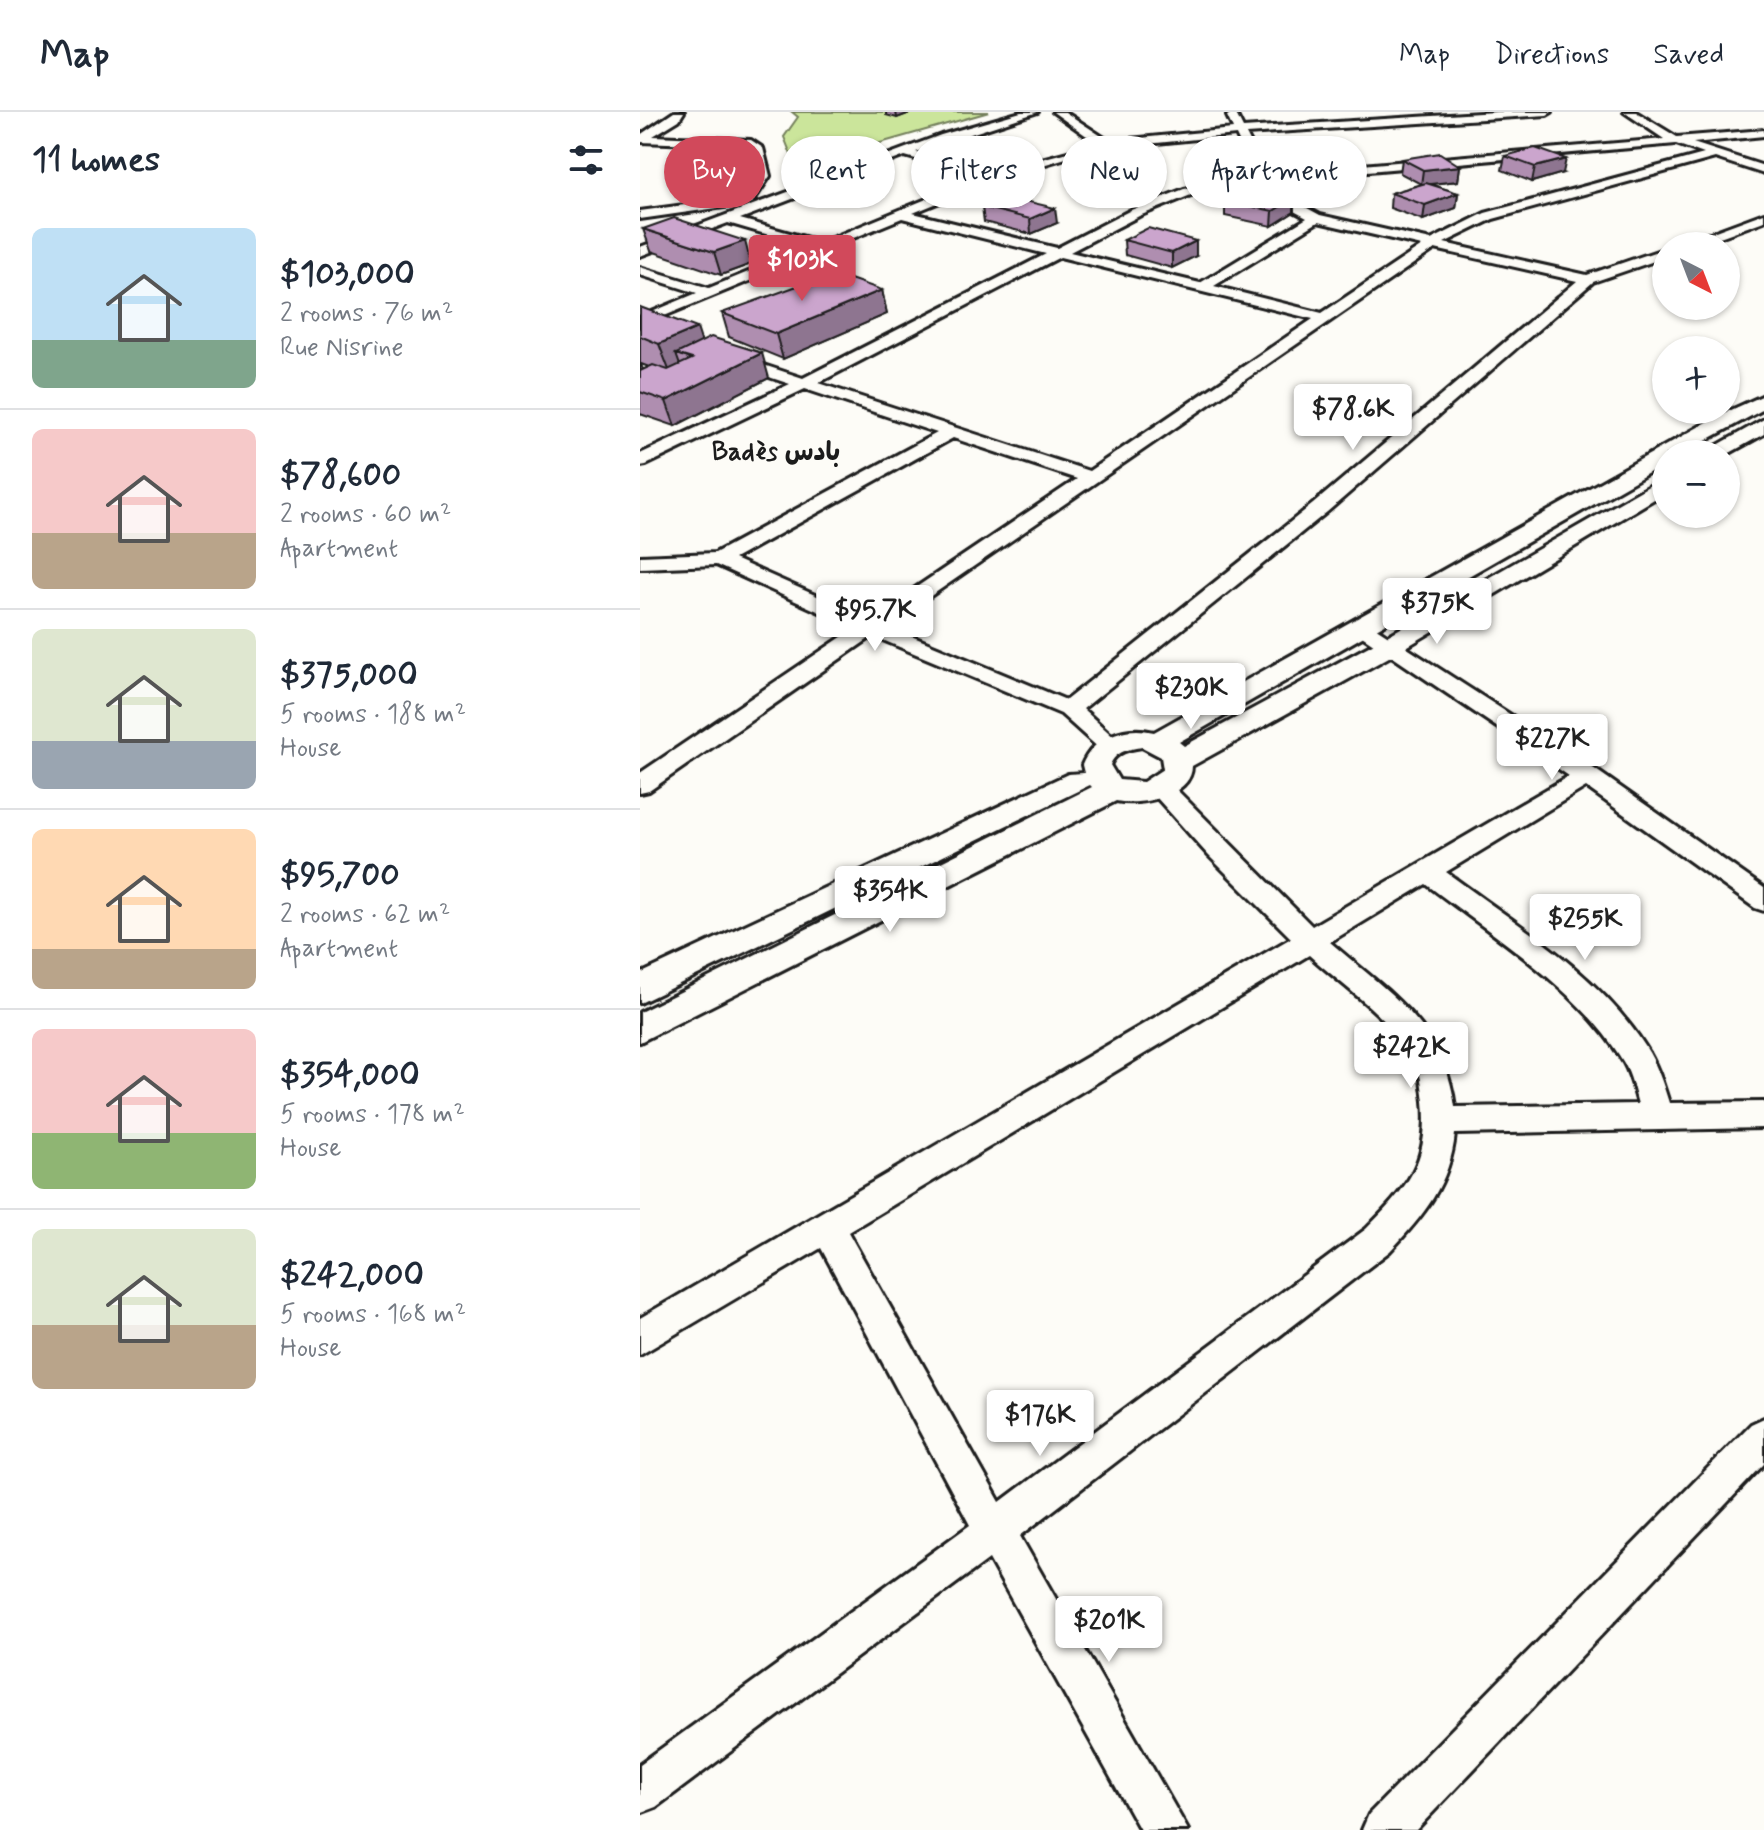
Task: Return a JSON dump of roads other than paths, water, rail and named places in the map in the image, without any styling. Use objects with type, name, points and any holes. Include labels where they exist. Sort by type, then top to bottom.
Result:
[{"type":"street","points":[[641,139],[675,118],[679,112]]},
{"type":"street","points":[[640,252],[904,152],[977,126],[1033,112]]},
{"type":"street","points":[[1058,112],[1094,136]]},
{"type":"street","points":[[1230,112],[1243,136]]},
{"type":"street","points":[[1167,139],[1450,115],[1547,112]]},
{"type":"street","points":[[1629,112],[1674,140],[1764,170]]},
{"type":"street","points":[[1450,115],[1470,132]]},
{"type":"street","points":[[1367,169],[1764,133]]},
{"type":"street","points":[[641,139],[664,140]]},
{"type":"street","points":[[1489,148],[1500,157]]},
{"type":"street","points":[[904,152],[911,154]]},
{"type":"street","points":[[640,785],[1432,244],[1489,216],[1715,154]]},
{"type":"street","points":[[640,461],[803,384],[1163,201],[1183,195]]},
{"type":"street","points":[[765,199],[779,198]]},
{"type":"street","points":[[640,215],[690,208]]},
{"type":"street","points":[[640,322],[915,208]]},
{"type":"street","points":[[1298,208],[1316,218],[1588,279]]},
{"type":"street","points":[[901,214],[1325,318]]},
{"type":"street","points":[[1722,232],[1764,217]]},
{"type":"street","points":[[1203,287],[1316,218]]},
{"type":"street","points":[[726,219],[823,246]]},
{"type":"street","points":[[1069,709],[1320,508],[1588,279],[1652,257]]},
{"type":"street","points":[[640,271],[710,293]]},
{"type":"street","points":[[714,354],[1090,477]]},
{"type":"street","points":[[1168,751],[1363,628],[1725,420],[1764,401]]},
{"type":"street","points":[[1738,440],[1764,425]]},
{"type":"street","points":[[719,559],[949,433]]},
{"type":"street","points":[[640,442],[662,449]]},
{"type":"street","points":[[1168,751],[1389,646],[1652,491]]},
{"type":"street","points":[[640,562],[719,559],[870,627],[1069,709],[1107,769],[1137,793],[1160,788],[1172,781],[1178,771],[1168,751],[1142,738],[1107,769],[691,1003],[640,1028]]},
{"type":"street","points":[[1363,628],[1587,776],[1764,901]]},
{"type":"street","points":[[640,989],[1107,769]]},
{"type":"street","points":[[640,1338],[1587,776]]},
{"type":"street","points":[[640,1791],[776,1694],[1378,1240],[1411,1206],[1429,1178],[1438,1148],[1441,1121],[1436,1077],[1425,1051],[1406,1028],[1197,830],[1160,788]]},
{"type":"street","points":[[1429,872],[1558,973],[1607,1018],[1636,1054],[1657,1115]]},
{"type":"street","points":[[674,972],[691,1003]]},
{"type":"street","points":[[1441,1121],[1764,1115]]},
{"type":"street","points":[[828,1228],[994,1530],[1165,1830]]},
{"type":"street","points":[[1385,1830],[1764,1437]]},
{"type":"district","name":"Badès بادس","points":[[776,453]]}]
